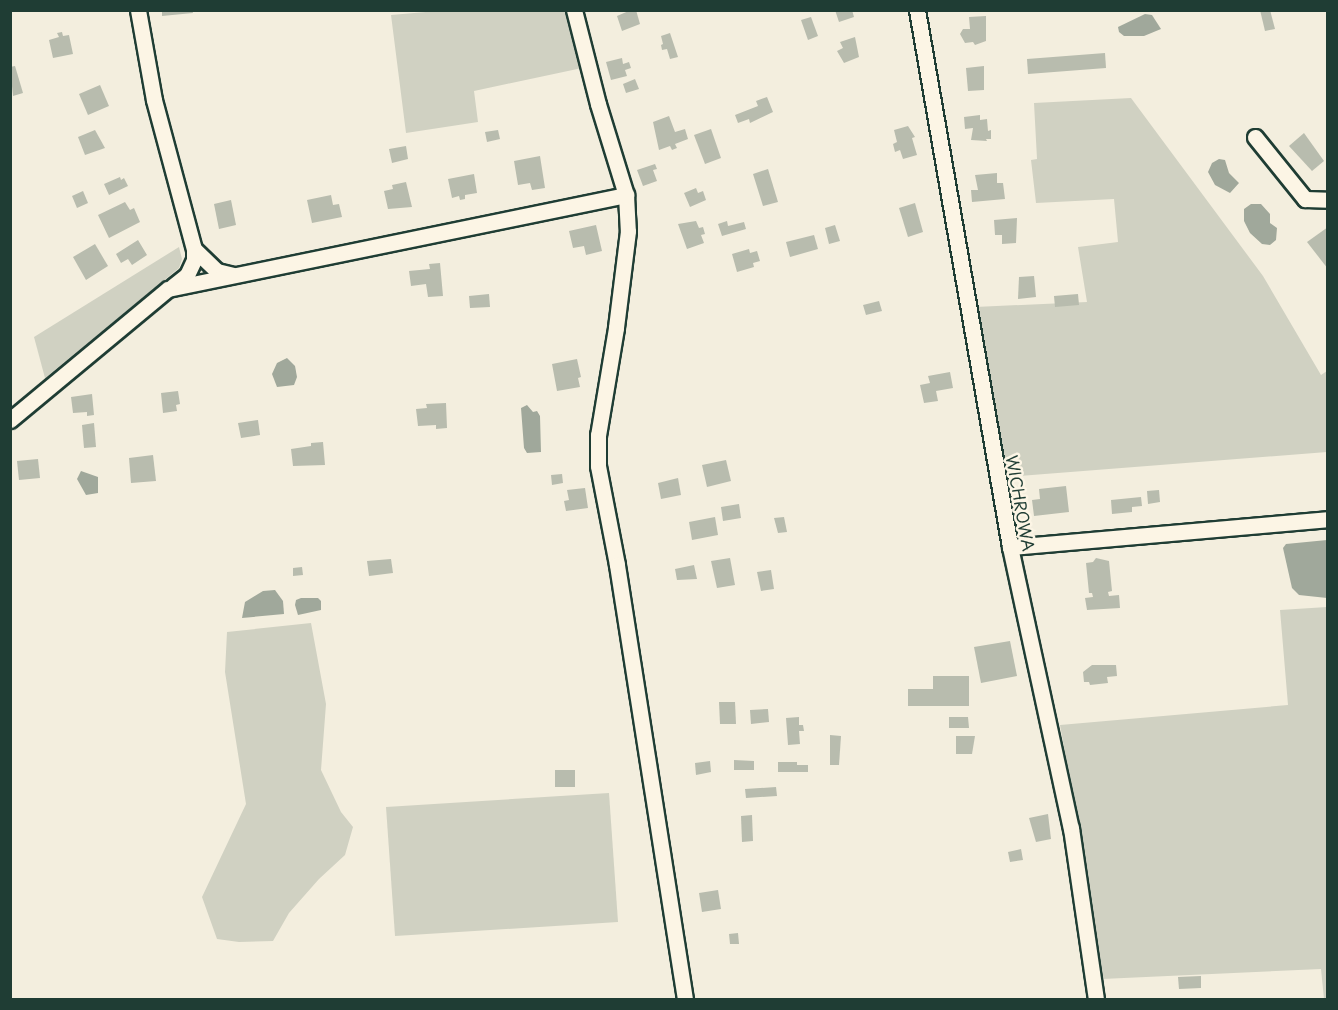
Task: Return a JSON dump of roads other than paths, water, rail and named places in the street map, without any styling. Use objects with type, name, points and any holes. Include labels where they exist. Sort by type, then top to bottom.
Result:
[{"type":"street","points":[[10,420],[187,275],[194,260],[194,249],[154,100],[138,10]]},
{"type":"street","points":[[574,10],[598,105],[626,195],[629,215],[626,251],[599,426],[598,466],[616,565],[685,999]]},
{"type":"street","name":"WICHROWA","points":[[917,10],[1010,547],[1071,828],[1096,999]]},
{"type":"street","points":[[1255,137],[1305,199],[1328,200]]},
{"type":"street","points":[[168,289],[626,195]]},
{"type":"street","points":[[194,249],[217,272],[234,275]]},
{"type":"street","points":[[1010,547],[1328,519]]}]
